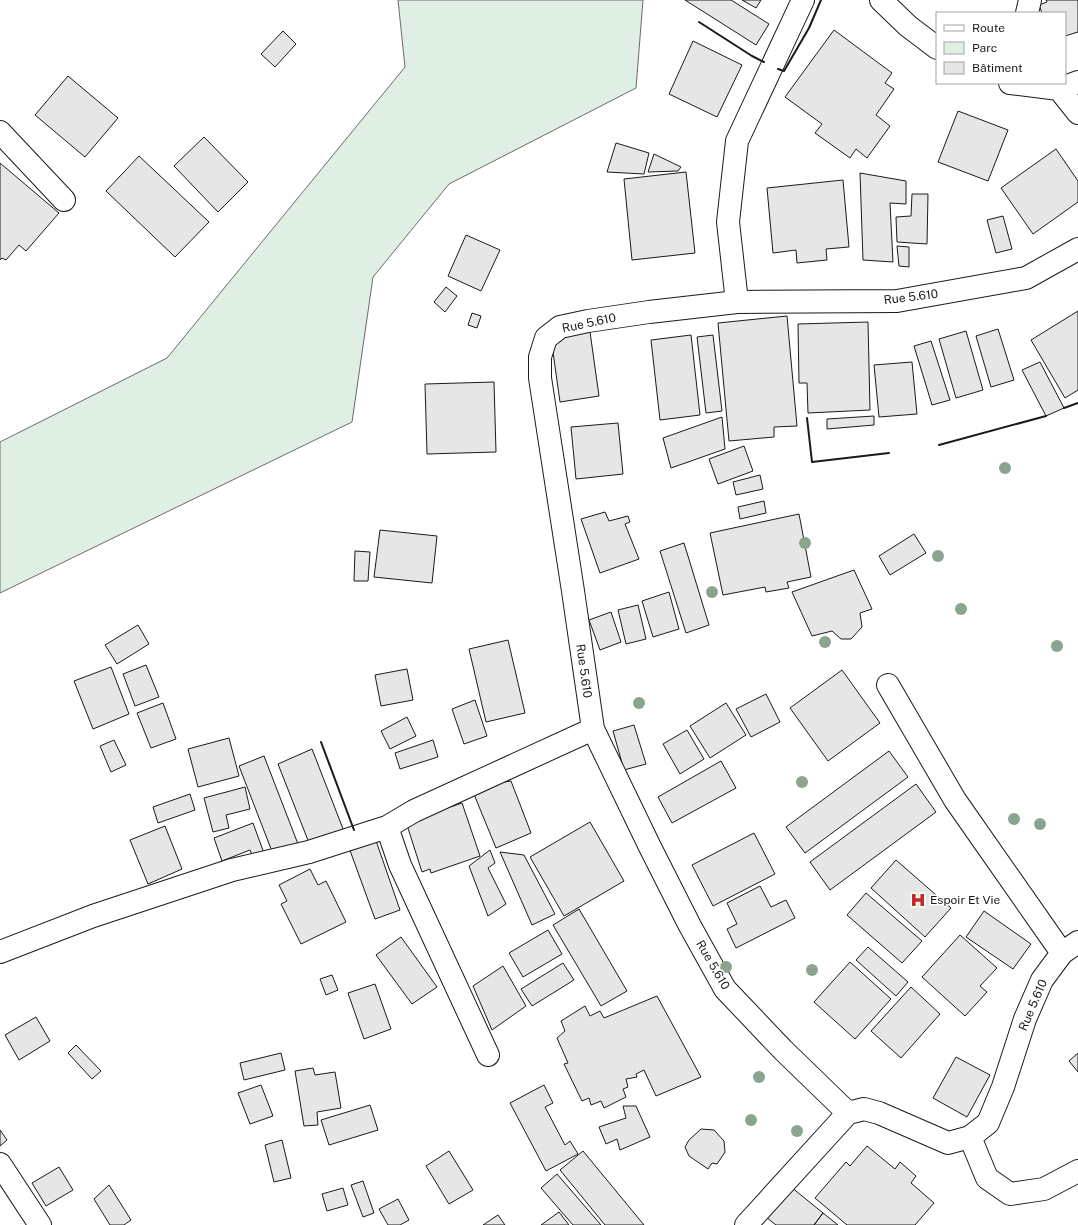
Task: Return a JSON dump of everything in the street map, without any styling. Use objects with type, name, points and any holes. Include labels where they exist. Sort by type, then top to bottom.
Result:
[{"type":"street","points":[[737,302],[728,222],[737,141],[803,0]]},
{"type":"street","points":[[881,0],[908,26],[936,47]]},
{"type":"street","points":[[1027,12],[1030,0]]},
{"type":"street","points":[[1040,84],[1069,85],[1078,113]]},
{"type":"street","points":[[0,132],[64,200]]},
{"type":"street","name":"Rue 5.610","points":[[1070,947],[1042,980],[1025,1018],[1003,1087],[988,1123],[970,1137],[948,1143],[878,1113],[864,1109],[848,1113],[783,1050],[724,989],[650,847],[593,729],[540,378],[540,357],[546,338],[560,327],[588,320],[737,302],[897,301],[1026,278],[1078,249]]},
{"type":"street","points":[[888,685],[955,800],[1070,947]]},
{"type":"street","points":[[0,952],[93,916],[232,870],[309,852],[387,827],[414,811],[593,729]]},
{"type":"street","points":[[387,827],[400,865],[488,1055]]},
{"type":"street","points":[[746,1225],[848,1113]]},
{"type":"street","points":[[970,1137],[986,1178],[1010,1194],[1044,1189],[1078,1171]]},
{"type":"street","points":[[0,1164],[40,1225]]},
{"type":"green space","points":[[398,0],[643,0],[636,88],[449,184],[373,277],[352,422],[0,593],[0,442],[167,358],[405,67]]},
{"type":"building","points":[[685,0],[731,0],[769,24],[756,45]]},
{"type":"building","points":[[742,0],[761,0],[756,8]]},
{"type":"building","points":[[1046,0],[1078,0],[1078,32],[1066,36],[1066,12],[1042,12],[1039,5],[1047,2]]},
{"type":"building","points":[[834,30],[892,73],[885,83],[894,89],[876,115],[890,126],[867,158],[856,149],[850,158],[815,133],[822,124],[785,97]]},
{"type":"building","points":[[283,31],[296,44],[275,67],[261,54]]},
{"type":"building","points":[[693,41],[742,65],[717,117],[669,94]]},
{"type":"building","points":[[68,76],[118,118],[85,157],[35,115]]},
{"type":"building","points":[[958,111],[1008,130],[988,181],[938,162]]},
{"type":"building","points":[[204,137],[248,182],[218,212],[174,166]]},
{"type":"building","points":[[616,143],[649,153],[644,174],[607,172]]},
{"type":"building","points":[[1056,149],[1078,181],[1078,202],[1033,234],[1001,188]]},
{"type":"building","points":[[654,154],[681,167],[678,171],[648,172]]},
{"type":"building","points":[[139,156],[209,222],[175,257],[106,191]]},
{"type":"building","points":[[0,163],[59,213],[26,251],[19,245],[6,260],[2,258],[0,260]]},
{"type":"building","points":[[686,172],[695,253],[632,260],[624,179]]},
{"type":"building","points":[[860,173],[906,181],[906,204],[890,203],[893,262],[863,260]]},
{"type":"building","points":[[843,180],[849,247],[826,249],[827,260],[797,263],[796,250],[773,253],[767,188]]},
{"type":"building","points":[[912,194],[928,194],[927,244],[897,242],[896,217],[911,216]]},
{"type":"building","points":[[1003,216],[1012,249],[996,253],[987,220]]},
{"type":"building","points":[[466,235],[500,250],[481,291],[448,276]]},
{"type":"building","points":[[897,246],[909,247],[909,267],[899,266]]},
{"type":"building","points":[[446,287],[457,296],[445,312],[434,302]]},
{"type":"building","points":[[1078,311],[1078,390],[1065,398],[1031,340]]},
{"type":"building","points":[[472,313],[481,316],[477,328],[468,325]]},
{"type":"building","points":[[787,316],[797,426],[774,427],[774,437],[729,441],[718,323]]},
{"type":"building","points":[[868,322],[870,410],[808,413],[807,383],[799,383],[798,324]]},
{"type":"building","points":[[998,329],[1014,380],[991,387],[976,336]]},
{"type":"building","points":[[966,331],[983,390],[956,398],[939,339]]},
{"type":"building","points":[[590,332],[599,396],[560,402],[551,338]]},
{"type":"building","points":[[691,335],[700,415],[660,420],[651,340]]},
{"type":"building","points":[[713,335],[722,411],[706,413],[697,337]]},
{"type":"building","points":[[931,341],[950,400],[932,405],[914,346]]},
{"type":"building","points":[[912,362],[917,414],[879,417],[874,365]]},
{"type":"building","points":[[1040,362],[1064,408],[1046,416],[1022,370]]},
{"type":"building","points":[[494,382],[496,452],[427,454],[425,384]]},
{"type":"building","points":[[874,416],[874,425],[827,429],[827,419]]},
{"type":"building","points":[[722,417],[725,449],[671,468],[663,438]]},
{"type":"building","points":[[618,423],[623,474],[576,479],[571,427]]},
{"type":"building","points":[[744,446],[753,471],[718,484],[709,459]]},
{"type":"building","points":[[760,475],[763,489],[736,495],[733,482]]},
{"type":"building","points":[[764,501],[766,513],[740,519],[738,507]]},
{"type":"building","points":[[605,512],[609,521],[628,516],[630,522],[625,524],[639,559],[600,573],[581,519]]},
{"type":"building","points":[[799,514],[811,577],[787,582],[789,588],[766,592],[765,587],[723,595],[710,533]]},
{"type":"building","points":[[380,530],[437,536],[432,583],[374,577]]},
{"type":"building","points":[[914,534],[926,553],[890,575],[879,556]]},
{"type":"building","points":[[684,543],[709,625],[686,633],[660,551]]},
{"type":"building","points":[[355,551],[370,552],[368,581],[354,581]]},
{"type":"building","points":[[854,570],[872,609],[860,613],[862,627],[851,639],[841,639],[832,631],[812,636],[792,592]]},
{"type":"building","points":[[669,592],[679,629],[653,637],[642,601]]},
{"type":"building","points":[[638,605],[646,639],[626,644],[618,610]]},
{"type":"building","points":[[611,612],[621,642],[600,650],[589,620]]},
{"type":"building","points":[[138,625],[149,644],[117,664],[105,645]]},
{"type":"building","points":[[508,640],[525,713],[486,722],[469,649]]},
{"type":"building","points":[[146,665],[159,697],[135,706],[123,674]]},
{"type":"building","points":[[111,667],[129,714],[93,729],[74,681]]},
{"type":"building","points":[[407,669],[413,700],[381,706],[375,675]]},
{"type":"building","points":[[842,670],[880,723],[828,761],[790,708]]},
{"type":"building","points":[[766,694],[780,722],[751,737],[736,709]]},
{"type":"building","points":[[475,700],[487,736],[464,744],[452,709]]},
{"type":"building","points":[[163,703],[176,739],[151,748],[137,713]]},
{"type":"building","points":[[726,703],[746,735],[710,758],[690,726]]},
{"type":"building","points":[[407,717],[416,736],[390,749],[381,731]]},
{"type":"building","points":[[634,725],[646,764],[624,770],[613,731]]},
{"type":"building","points":[[687,730],[704,759],[680,774],[663,744]]},
{"type":"building","points":[[229,738],[239,776],[198,787],[188,749]]},
{"type":"building","points":[[114,740],[126,765],[111,772],[100,746]]},
{"type":"building","points":[[433,740],[438,757],[400,769],[395,753]]},
{"type":"building","points":[[312,749],[345,834],[311,848],[278,764]]},
{"type":"building","points":[[889,751],[908,777],[805,853],[786,827]]},
{"type":"building","points":[[264,756],[298,844],[273,854],[239,766]]},
{"type":"building","points":[[721,761],[736,788],[672,823],[658,797]]},
{"type":"building","points":[[511,781],[531,833],[496,848],[471,787]]},
{"type":"building","points":[[916,784],[936,812],[830,890],[810,862]]},
{"type":"building","points":[[245,787],[250,809],[226,815],[229,828],[213,832],[204,798]]},
{"type":"building","points":[[190,794],[195,810],[158,823],[153,807]]},
{"type":"building","points":[[462,803],[480,856],[431,873],[430,869],[422,872],[406,822]]},
{"type":"building","points":[[590,822],[624,881],[564,916],[530,857]]},
{"type":"building","points":[[253,823],[265,856],[254,860],[250,850],[222,861],[214,838]]},
{"type":"building","points":[[165,826],[182,869],[148,884],[130,840]]},
{"type":"building","points":[[754,833],[775,874],[713,906],[692,865]]},
{"type":"building","points":[[374,835],[400,910],[375,919],[348,845]]},
{"type":"building","points":[[490,850],[495,863],[488,868],[506,904],[488,916],[469,866]]},
{"type":"building","points":[[500,852],[524,855],[555,914],[532,925]]},
{"type":"building","points":[[896,860],[951,908],[925,937],[871,888]]},
{"type":"building","points":[[310,869],[318,885],[326,881],[346,922],[301,944],[281,904],[287,901],[279,885]]},
{"type":"building","points":[[760,886],[771,907],[786,900],[795,918],[736,948],[727,929],[737,924],[727,903]]},
{"type":"building","points":[[866,893],[922,941],[902,963],[847,915]]},
{"type":"building","points":[[579,909],[627,991],[601,1006],[553,925]]},
{"type":"building","points":[[984,911],[1031,944],[1013,969],[966,937]]},
{"type":"building","points":[[548,930],[562,954],[523,977],[509,953]]},
{"type":"building","points":[[960,935],[997,968],[980,986],[987,992],[965,1016],[922,977]]},
{"type":"building","points":[[401,937],[437,987],[412,1004],[376,955]]},
{"type":"building","points":[[868,947],[908,982],[896,996],[856,960]]},
{"type":"building","points":[[850,962],[891,999],[855,1039],[814,1002]]},
{"type":"building","points":[[563,963],[574,980],[532,1006],[521,989]]},
{"type":"building","points":[[503,966],[526,1006],[492,1030],[473,986]]},
{"type":"building","points":[[332,975],[338,990],[326,995],[320,979]]},
{"type":"building","points":[[375,984],[391,1029],[364,1039],[348,993]]},
{"type":"building","points":[[911,987],[940,1014],[901,1058],[871,1031]]},
{"type":"building","points":[[657,996],[701,1077],[656,1096],[644,1070],[636,1074],[637,1077],[626,1079],[628,1087],[623,1089],[626,1097],[604,1108],[601,1101],[591,1105],[589,1098],[582,1101],[564,1064],[568,1063],[557,1038],[565,1031],[561,1021],[585,1006],[590,1016],[600,1011],[604,1018]]},
{"type":"building","points":[[36,1017],[50,1041],[19,1060],[5,1035]]},
{"type":"building","points":[[76,1045],[101,1071],[92,1079],[68,1053]]},
{"type":"building","points":[[281,1053],[285,1070],[244,1080],[240,1063]]},
{"type":"building","points":[[1078,1053],[1078,1072],[1069,1061]]},
{"type":"building","points":[[956,1057],[990,1075],[967,1117],[933,1098]]},
{"type":"building","points":[[313,1068],[315,1075],[335,1072],[341,1108],[317,1112],[318,1125],[304,1126],[295,1071]]},
{"type":"building","points":[[261,1085],[273,1116],[250,1124],[238,1093]]},
{"type":"building","points":[[544,1085],[553,1103],[545,1107],[565,1145],[570,1141],[578,1154],[546,1171],[510,1103]]},
{"type":"building","points":[[370,1105],[378,1130],[329,1145],[321,1120]]},
{"type":"building","points":[[623,1106],[636,1106],[650,1137],[620,1150],[617,1139],[606,1144],[599,1127],[626,1118]]},
{"type":"building","points":[[701,1129],[714,1130],[724,1141],[725,1152],[717,1164],[712,1163],[708,1169],[689,1156],[685,1147],[689,1140]]},
{"type":"building","points":[[0,1130],[7,1140],[0,1146]]},
{"type":"building","points":[[282,1140],[291,1178],[274,1182],[265,1145]]},
{"type":"building","points":[[867,1146],[895,1169],[900,1162],[916,1176],[911,1183],[934,1203],[915,1225],[847,1225],[815,1198],[846,1162],[850,1166]]},
{"type":"building","points":[[449,1151],[473,1190],[449,1204],[426,1166]]},
{"type":"building","points":[[583,1151],[644,1225],[605,1225],[560,1170]]},
{"type":"building","points":[[59,1167],[73,1190],[46,1206],[32,1183]]},
{"type":"building","points":[[557,1174],[601,1225],[573,1225],[541,1188]]},
{"type":"building","points":[[363,1181],[374,1213],[363,1217],[351,1185]]},
{"type":"building","points":[[109,1185],[131,1220],[124,1225],[110,1225],[94,1199]]},
{"type":"building","points":[[791,1187],[823,1213],[814,1225],[776,1225],[766,1217]]},
{"type":"building","points":[[343,1188],[348,1205],[327,1211],[322,1194]]},
{"type":"building","points":[[398,1199],[409,1220],[400,1225],[388,1225],[379,1209]]},
{"type":"building","points":[[559,1212],[569,1225],[541,1225]]},
{"type":"building","points":[[823,1213],[838,1225],[814,1225]]},
{"type":"building","points":[[498,1215],[505,1225],[483,1225]]},
{"type":"wall","points":[[778,69],[784,71],[809,28],[821,0]]},
{"type":"wall","points":[[699,22],[764,62]]},
{"type":"wall","points":[[1064,408],[1078,403]]},
{"type":"wall","points":[[939,445],[1046,416]]},
{"type":"wall","points":[[807,418],[812,462],[889,453]]},
{"type":"wall","points":[[321,742],[354,830]]},
{"type":"place","name":"Espoir Et Vie","points":[[918,900]]}]
